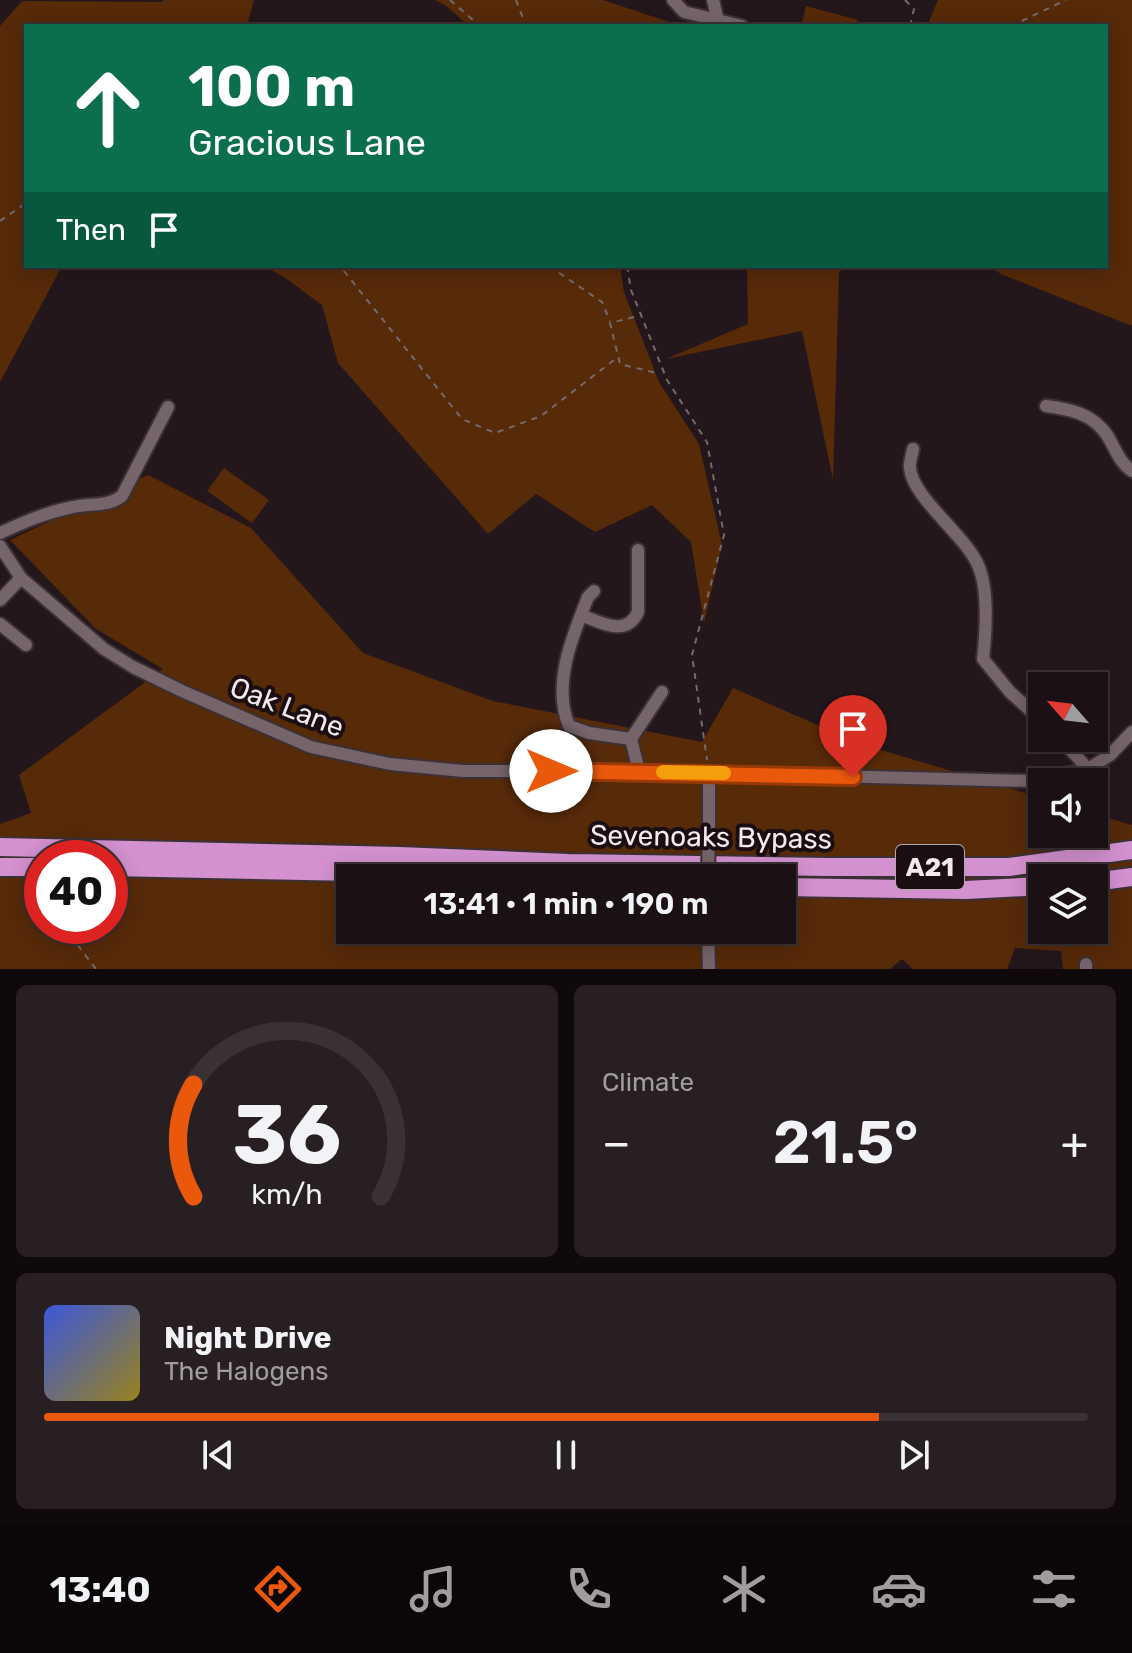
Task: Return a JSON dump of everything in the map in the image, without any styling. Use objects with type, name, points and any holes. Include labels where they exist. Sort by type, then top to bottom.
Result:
[{"type":"highway","name":"Sevenoaks Bypass","points":[[0,847],[827,867],[1009,867],[1132,850]]},
{"type":"highway","points":[[0,867],[24,867]]},
{"type":"highway","points":[[128,867],[336,872]]},
{"type":"highway","points":[[1108,880],[1132,877]]},
{"type":"highway","name":"Sevenoaks Bypass","points":[[796,887],[966,890],[1028,887]]},
{"type":"street","points":[[673,0],[684,12],[732,24]]},
{"type":"street","points":[[713,0],[718,21]]},
{"type":"street","points":[[1046,406],[1077,410],[1105,431],[1123,464],[1132,471]]},
{"type":"street","points":[[0,533],[35,517],[75,506],[113,503],[122,496],[168,407]]},
{"type":"street","points":[[913,449],[910,469],[917,486],[966,544],[981,572],[986,617],[983,659],[1028,708]]},
{"type":"street","name":"Oak Lane","points":[[0,546],[21,578],[79,630],[133,667],[311,747],[390,764],[463,771],[639,771],[1028,781]]},
{"type":"street","points":[[581,615],[614,627],[622,627],[634,620],[638,612],[638,550]]},
{"type":"street","points":[[0,600],[21,578]]},
{"type":"street","points":[[594,591],[588,597],[568,648],[562,709],[569,726],[589,733],[631,739]]},
{"type":"street","points":[[0,624],[26,645]]},
{"type":"street","points":[[639,771],[631,739],[662,692]]},
{"type":"street","points":[[1090,768],[1110,755],[1132,732]]},
{"type":"street","points":[[1073,752],[1087,768]]},
{"type":"street","points":[[708,864],[709,773]]},
{"type":"street","points":[[707,944],[709,969]]},
{"type":"path","points":[[450,0],[478,24]]},
{"type":"path","points":[[516,0],[525,24]]},
{"type":"path","points":[[905,0],[914,9],[910,24]]},
{"type":"path","points":[[1015,24],[1066,0]]},
{"type":"path","points":[[0,221],[24,204]]},
{"type":"path","points":[[341,268],[462,419],[495,433],[541,416],[618,357]]},
{"type":"path","points":[[344,271],[354,268]]},
{"type":"path","points":[[552,268],[602,302],[620,364],[656,373]]},
{"type":"path","points":[[627,268],[631,290],[667,380],[707,442],[724,535],[692,655],[709,773]]},
{"type":"path","points":[[610,323],[634,317]]},
{"type":"path","points":[[77,944],[96,969]]},
{"type":"shaded area","points":[[254,0],[248,21],[252,24],[24,24],[24,268],[61,268],[0,382],[0,26],[22,1]]},
{"type":"shaded area","points":[[435,0],[603,0],[675,24],[467,24]]},
{"type":"shaded area","points":[[938,0],[1132,0],[1132,326],[992,268],[1108,268],[1108,24],[928,24]]},
{"type":"shaded area","points":[[806,6],[858,20],[857,24],[802,24]]},
{"type":"shaded area","points":[[268,268],[620,268],[624,292],[659,382],[699,444],[722,545],[704,623],[691,542],[652,505],[595,532],[536,494],[488,534],[338,363],[322,305]]},
{"type":"shaded area","points":[[747,268],[846,268],[839,272],[833,480],[802,331],[666,359],[748,324]]},
{"type":"shaded area","points":[[224,468],[269,500],[252,523],[207,491]]},
{"type":"shaded area","points":[[148,475],[251,528],[363,653],[493,701],[702,742],[733,688],[861,744],[1028,794],[1028,848],[1108,848],[1108,818],[1132,825],[1132,969],[1063,969],[1061,951],[1015,948],[1007,969],[913,969],[902,959],[890,969],[0,969],[0,824],[31,813],[19,775],[163,669],[96,629],[10,540]]},
{"type":"slow traffic","points":[[663,772],[724,773]]},
{"type":"route","points":[[551,771],[853,777]]}]
